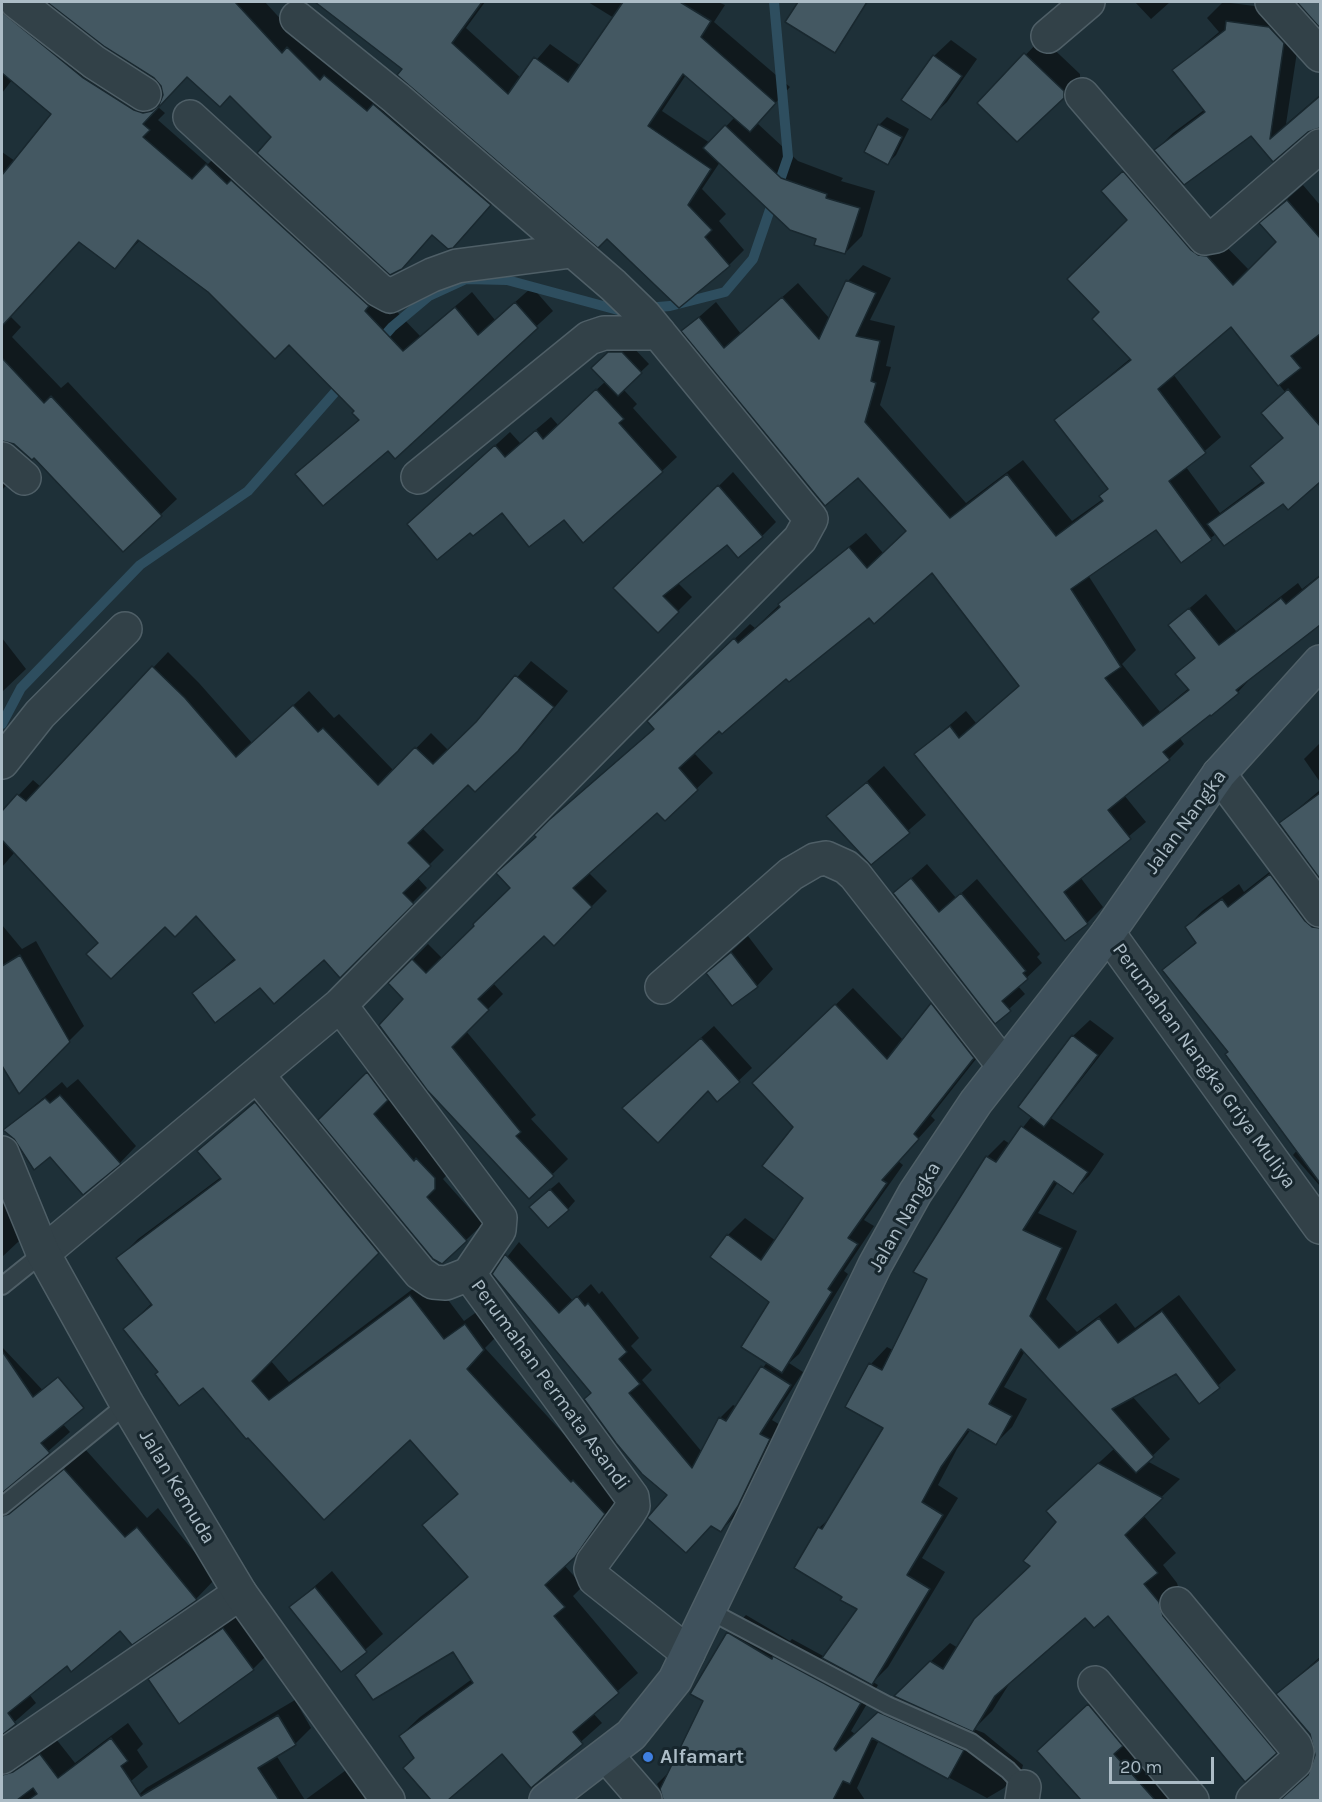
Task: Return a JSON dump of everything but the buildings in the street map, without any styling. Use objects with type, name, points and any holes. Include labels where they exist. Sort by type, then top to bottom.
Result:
[{"type":"main road","name":"Jalan Nangka","points":[[546,1800],[607,1756],[631,1735],[658,1703],[688,1653],[875,1265],[915,1193],[976,1102],[1108,933],[1219,774],[1320,662]]},
{"type":"street","points":[[17,2],[94,62],[144,94]]},
{"type":"street","points":[[1048,36],[1088,2]]},
{"type":"street","points":[[1272,2],[1320,55]]},
{"type":"street","points":[[43,1253],[340,1005],[807,530],[811,519],[806,510],[651,324],[614,285],[571,251],[396,98],[297,18]]},
{"type":"street","points":[[1082,95],[1205,238],[1216,236],[1320,146]]},
{"type":"street","points":[[190,117],[379,290],[390,296],[457,266],[571,251]]},
{"type":"street","points":[[418,477],[589,338],[651,324]]},
{"type":"street","points":[[2,762],[40,714],[125,628]]},
{"type":"street","points":[[1219,774],[1320,910]]},
{"type":"street","points":[[662,987],[790,874],[815,860],[826,858],[841,864],[855,875],[1004,1066]]},
{"type":"street","name":"Perumahan Nangka Griya Muliya","points":[[1108,933],[1320,1227]]},
{"type":"street","points":[[256,1075],[420,1273],[433,1282],[446,1283],[469,1274],[499,1230],[500,1218],[340,1005]]},
{"type":"street","name":"Jalan Kemuda","points":[[2,1153],[43,1253],[127,1404],[240,1593],[388,1800]]},
{"type":"street","name":"Perumahan Permata Asandi","points":[[469,1274],[632,1497],[633,1506],[593,1562],[591,1569],[595,1579],[688,1653]]},
{"type":"street","points":[[2,1757],[240,1593]]},
{"type":"street","points":[[1177,1604],[1295,1746],[1297,1752],[1295,1762],[1253,1800]]},
{"type":"street","points":[[1095,1683],[1192,1800]]},
{"type":"street","points":[[607,1756],[645,1800]]},
{"type":"lane","points":[[2,1286],[43,1253]]},
{"type":"lane","points":[[2,1506],[127,1404]]},
{"type":"lane","points":[[708,1610],[888,1706],[971,1742],[1008,1770],[1023,1794]]},
{"type":"waterway","points":[[646,308],[670,306],[725,292],[753,259],[788,157],[774,2]]},
{"type":"waterway","points":[[378,343],[392,327],[429,296],[466,279],[507,280],[618,310],[627,309]]},
{"type":"waterway","points":[[2,724],[21,688],[140,565],[248,491],[344,382]]},
{"type":"place","name":"Alfamart","points":[[648,1757]]}]
